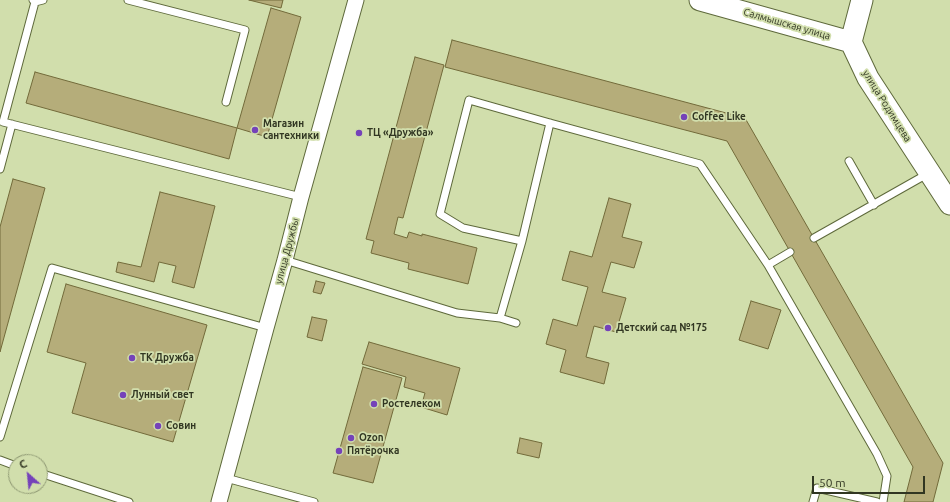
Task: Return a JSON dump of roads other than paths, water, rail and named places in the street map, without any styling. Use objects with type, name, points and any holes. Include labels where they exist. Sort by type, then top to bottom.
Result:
[{"type":"main road","name":"Салмышская улица","points":[[700,0],[851,42]]},
{"type":"main road","points":[[851,42],[862,0]]},
{"type":"main road","name":"улица Родимцева","points":[[851,42],[868,78],[950,204]]},
{"type":"street","name":"улица Дружбы","points":[[219,502],[356,0]]},
{"type":"lane","points":[[43,0],[34,1],[4,122],[301,198]]},
{"type":"lane","points":[[128,0],[246,30],[226,102]]},
{"type":"lane","points":[[522,241],[463,228],[440,214],[469,100],[700,164],[768,265],[877,454],[888,476],[883,502]]},
{"type":"lane","points":[[500,318],[522,241],[550,123]]},
{"type":"lane","points":[[0,169],[12,124]]},
{"type":"lane","points":[[849,161],[874,205]]},
{"type":"lane","points":[[814,238],[930,172]]},
{"type":"lane","points":[[768,265],[790,252]]},
{"type":"lane","points":[[285,260],[457,313],[500,318],[516,323]]},
{"type":"lane","points":[[0,437],[52,268],[266,328]]},
{"type":"lane","points":[[48,476],[129,502]]},
{"type":"lane","points":[[226,478],[314,502]]},
{"type":"lane","points":[[813,502],[817,488],[877,502]]},
{"type":"place","name":"Coffee Like","points":[[684,117]]},
{"type":"place","name":"Магазин сантехники","points":[[255,130]]},
{"type":"place","name":"ТЦ «Дружба»","points":[[359,133]]},
{"type":"place","name":"Детский сад №175","points":[[608,328]]},
{"type":"place","name":"ТК Дружба","points":[[132,358]]},
{"type":"place","name":"Лунный свет","points":[[123,395]]},
{"type":"place","name":"Ростелеком","points":[[374,404]]},
{"type":"place","name":"Совин","points":[[158,426]]},
{"type":"place","name":"Ozon","points":[[351,438]]},
{"type":"place","name":"Пятёрочка","points":[[339,451]]}]
